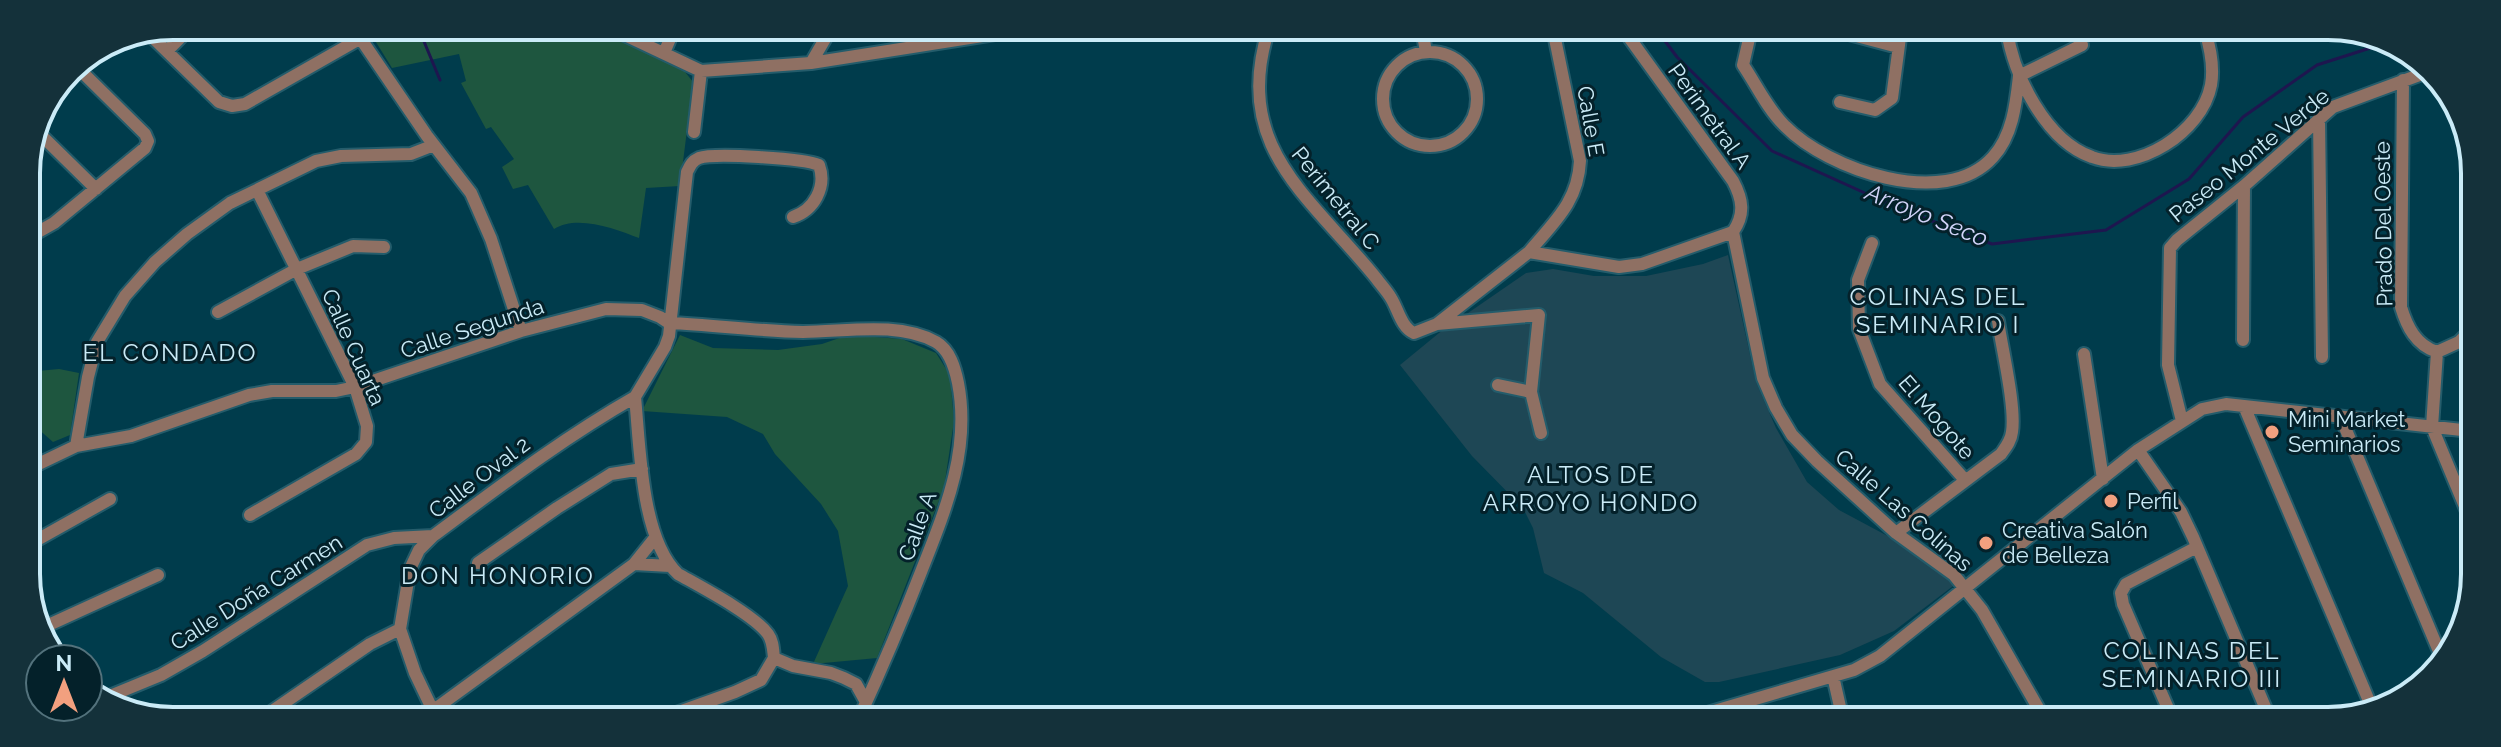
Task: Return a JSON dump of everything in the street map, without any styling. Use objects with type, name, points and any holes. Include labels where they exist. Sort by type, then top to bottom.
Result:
[{"type":"street","points":[[167,51],[178,40]]},
{"type":"street","points":[[157,42],[219,102],[232,106],[245,104],[357,40]]},
{"type":"street","points":[[362,40],[471,193],[491,239],[521,331]]},
{"type":"street","points":[[636,40],[701,71],[811,63],[937,40]]},
{"type":"street","points":[[664,53],[670,40]]},
{"type":"street","points":[[811,63],[826,40]]},
{"type":"street","points":[[831,40],[833,49],[843,58]]},
{"type":"street","name":"Perimetral C","points":[[1265,40],[1260,56],[1257,90],[1272,152],[1302,193],[1391,297],[1407,330],[1414,333],[1437,324]]},
{"type":"street","points":[[1424,40],[1426,52]]},
{"type":"street","name":"Calle E","points":[[1437,324],[1529,252],[1567,207],[1579,179],[1580,161],[1555,40]]},
{"type":"street","name":"Perimetral A","points":[[1631,40],[1733,181],[1743,209],[1733,232]]},
{"type":"street","points":[[1749,40],[1743,65],[1784,126],[1821,155],[1872,174],[1905,182],[1945,180],[1967,175],[1993,157],[2012,120],[2019,76]]},
{"type":"street","points":[[1872,40],[1898,47]]},
{"type":"street","points":[[1840,102],[1875,110],[1892,98],[1899,40]]},
{"type":"street","points":[[2010,40],[2019,76],[2050,128],[2093,158],[2113,160],[2137,157],[2159,149],[2194,119],[2211,86],[2212,67],[2207,40]]},
{"type":"street","points":[[2019,76],[2082,45]]},
{"type":"street","points":[[1426,52],[1454,58],[1473,78],[1477,91],[1473,119],[1454,139],[1441,145],[1413,143],[1401,136],[1391,126],[1383,99],[1385,85],[1400,62],[1426,52]]},
{"type":"street","points":[[694,132],[701,71]]},
{"type":"street","points":[[40,231],[96,189],[145,148],[148,141],[145,134],[84,74]]},
{"type":"street","name":"Paseo Monte Verde","points":[[2182,421],[2168,365],[2170,248],[2319,118],[2348,100],[2418,75]]},
{"type":"street","name":"Prado Del Oeste","points":[[2403,80],[2401,307],[2411,332],[2426,348],[2437,352]]},
{"type":"street","points":[[2319,118],[2322,357]]},
{"type":"street","points":[[45,139],[96,189]]},
{"type":"street","points":[[76,446],[97,342],[125,296],[155,262],[187,234],[230,203],[316,161],[341,156],[411,154],[434,145]]},
{"type":"street","points":[[693,707],[761,680],[774,658],[773,645],[767,633],[670,566],[654,539],[642,469],[635,397],[665,347],[687,172],[691,164],[707,157],[797,159],[819,165],[819,194],[803,214],[793,217]]},
{"type":"street","points":[[2243,340],[2244,186]]},
{"type":"street","name":"Calle Cuarta","points":[[250,515],[356,454],[366,442],[367,426],[355,387],[257,190]]},
{"type":"street","points":[[1529,252],[1619,267],[1642,264],[1733,232]]},
{"type":"street","name":"Calle Las Colinas","points":[[1733,232],[1763,378],[1792,435],[1896,533],[1935,559],[1966,588],[2038,707]]},
{"type":"street","name":"El Mogote","points":[[1872,243],[1858,280],[1859,329],[1880,384],[1965,480]]},
{"type":"street","points":[[218,312],[297,269],[353,246],[384,247]]},
{"type":"street","name":"Calle Segunda","points":[[40,463],[76,446],[131,436],[249,395],[272,391],[336,391],[355,387],[521,331],[606,309],[642,310],[669,323],[803,332],[897,332],[937,343]]},
{"type":"street","points":[[1437,324],[1539,315],[1531,392],[1541,433]]},
{"type":"street","points":[[1896,533],[2001,454],[2012,436],[2012,413],[1998,321]]},
{"type":"street","points":[[2461,340],[2437,352],[2432,427],[2461,497]]},
{"type":"street","name":"Calle A","points":[[864,707],[948,504],[959,457],[962,422],[957,374],[950,356],[937,343]]},
{"type":"street","points":[[2084,354],[2103,479]]},
{"type":"street","points":[[1498,385],[1531,392]]},
{"type":"street","name":"Calle Oval 2","points":[[400,629],[410,569],[419,550],[433,536],[550,449],[635,397]]},
{"type":"street","points":[[1728,707],[1854,670],[1880,656],[2138,450],[2202,409],[2226,404],[2461,430]]},
{"type":"street","points":[[2244,406],[2369,700]]},
{"type":"street","points":[[2341,418],[2438,649]]},
{"type":"street","points":[[2138,450],[2181,512],[2265,707]]},
{"type":"street","points":[[478,563],[611,474],[642,469]]},
{"type":"street","points":[[40,538],[110,499]]},
{"type":"street","name":"Calle Doña Carmen","points":[[116,694],[161,675],[203,651],[367,545],[394,538],[433,536]]},
{"type":"street","points":[[441,707],[634,564],[654,539]]},
{"type":"street","points":[[2167,707],[2121,593],[2126,584],[2197,547]]},
{"type":"street","points":[[634,564],[670,566]]},
{"type":"street","points":[[50,624],[158,575]]},
{"type":"street","points":[[278,707],[370,644],[400,629],[427,707]]},
{"type":"street","points":[[774,658],[793,666],[844,678],[856,684],[866,702]]},
{"type":"street","points":[[1833,676],[1840,707]]},
{"type":"shaded area","points":[[1728,255],[1756,382],[1776,428],[1807,482],[1839,510],[1897,541],[1957,583],[1894,631],[1840,655],[1719,682],[1705,682],[1661,657],[1583,593],[1544,573],[1533,528],[1523,508],[1472,456],[1400,365],[1439,333],[1526,273],[1553,269],[1594,276],[1646,276],[1703,264]]},
{"type":"green space","points":[[375,40],[626,40],[682,68],[693,82],[680,186],[646,188],[639,238],[585,223],[554,229],[528,185],[513,189],[502,167],[514,159],[491,127],[486,129],[461,83],[466,81],[459,54],[392,68]]},
{"type":"green space","points":[[680,335],[713,348],[778,350],[822,344],[848,335],[902,339],[936,353],[950,375],[954,421],[944,488],[877,658],[813,664],[848,586],[838,531],[821,504],[775,454],[763,434],[727,417],[642,411]]},
{"type":"green space","points":[[59,369],[79,373],[70,435],[53,442],[40,431],[40,371]]},
{"type":"waterway","points":[[423,40],[440,80]]},
{"type":"waterway","name":"Arroyo Seco","points":[[1664,40],[1677,57],[1772,151],[1898,208],[1992,244],[2106,230],[2189,179],[2243,117],[2317,65],[2370,48]]},
{"type":"place","name":"Mini Market Seminarios","points":[[2272,432]]},
{"type":"place","name":"Perfil","points":[[2111,501]]},
{"type":"place","name":"Creativa Salón de Belleza","points":[[1986,543]]},
{"type":"district","name":"COLINAS DEL SEMINARIO I","points":[[1938,310]]},
{"type":"district","name":"EL CONDADO","points":[[170,352]]},
{"type":"district","name":"ALTOS DE ARROYO HONDO","points":[[1591,488]]},
{"type":"district","name":"DON HONORIO","points":[[498,575]]},
{"type":"district","name":"COLINAS DEL SEMINARIO III","points":[[2192,664]]}]
